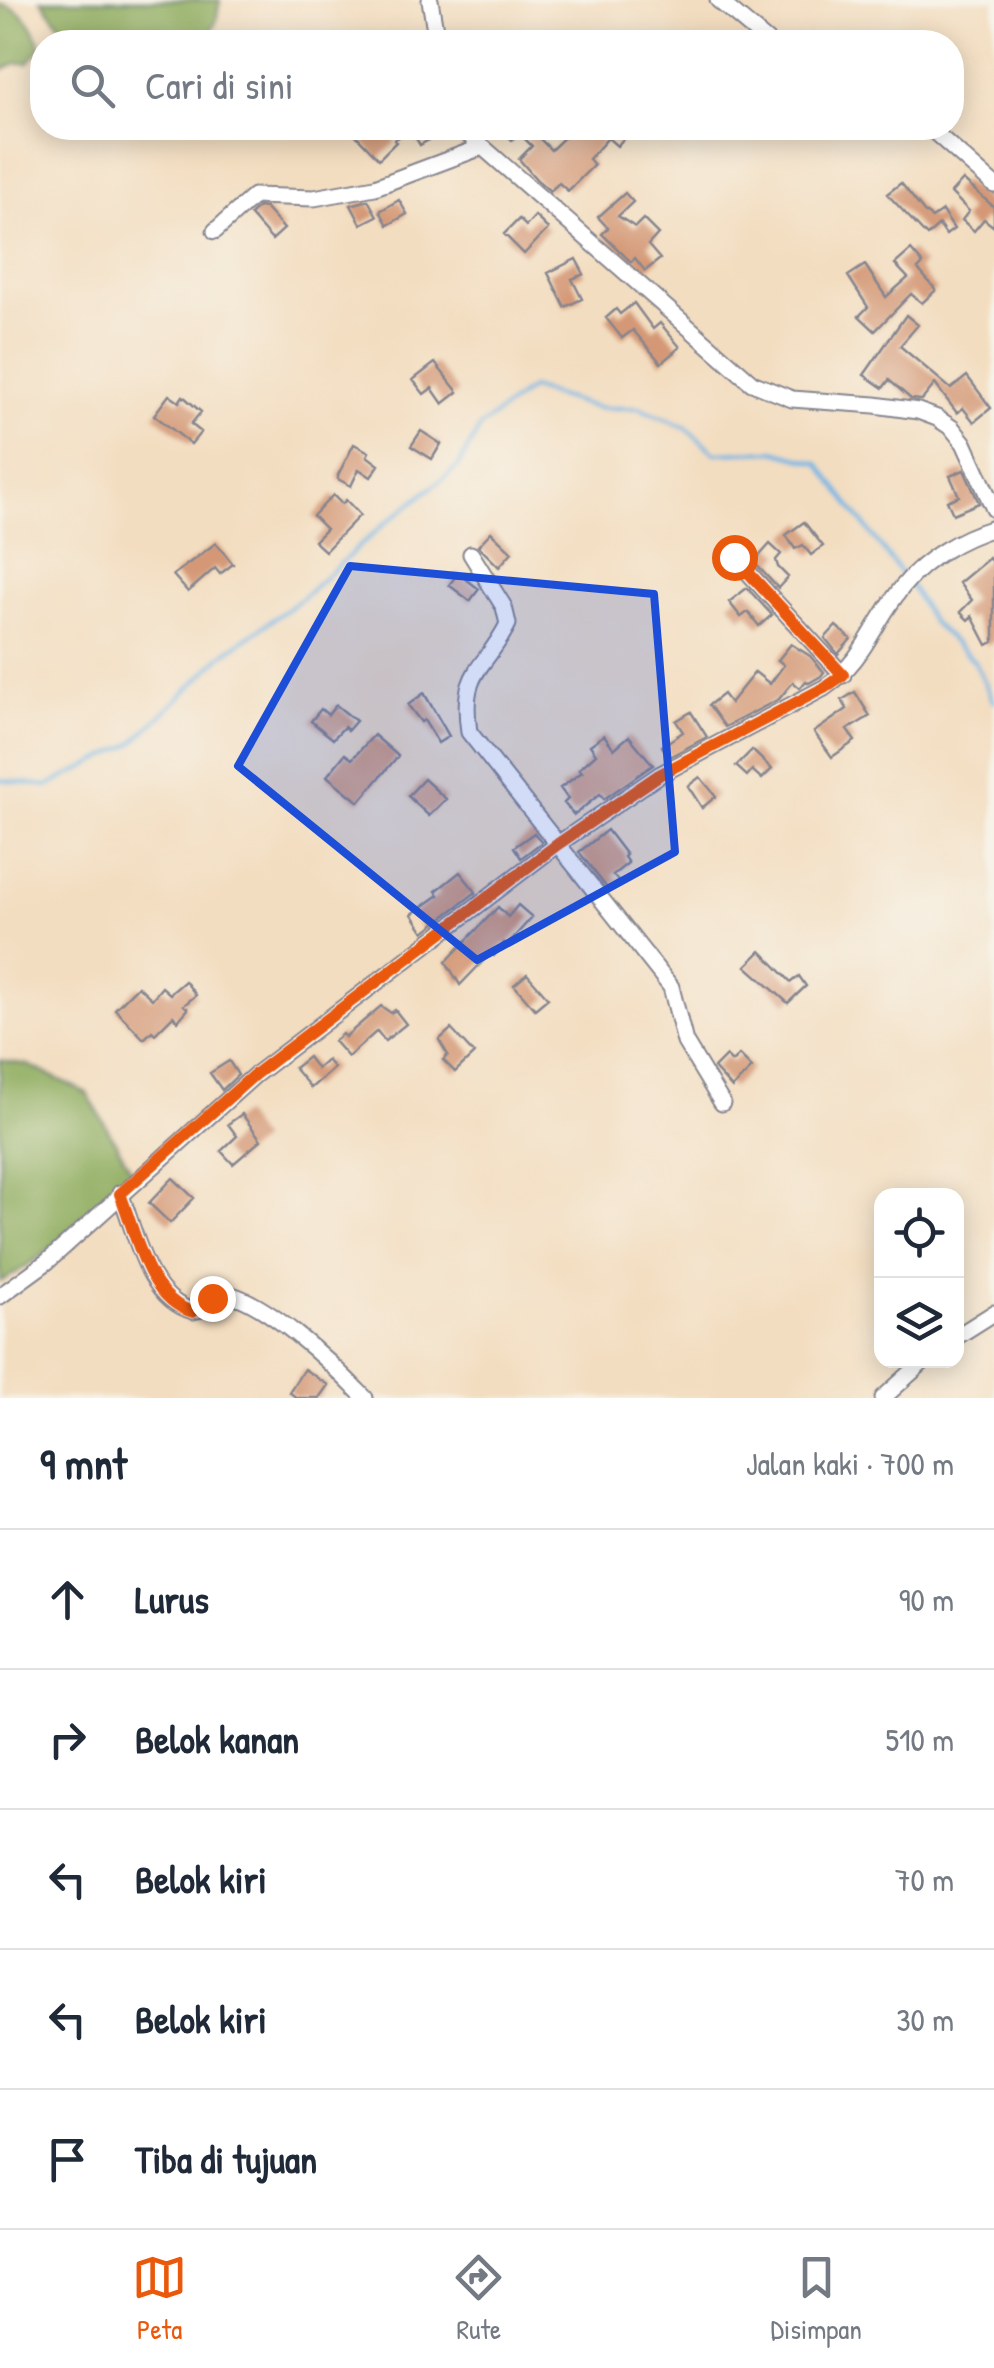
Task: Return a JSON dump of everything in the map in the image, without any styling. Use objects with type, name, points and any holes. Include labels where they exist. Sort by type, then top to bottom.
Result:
[{"type":"street","points":[[430,0],[434,30]]},
{"type":"street","points":[[718,0],[754,30]]},
{"type":"street","points":[[474,140],[752,383],[792,399],[918,411],[952,428],[976,463],[994,509]]},
{"type":"street","points":[[944,140],[994,184]]},
{"type":"street","points":[[215,230],[254,196],[314,198],[375,187],[482,147]]},
{"type":"street","points":[[0,1296],[48,1261],[254,1075],[558,844],[659,775],[843,675],[868,645],[902,586],[961,540],[994,528]]},
{"type":"street","points":[[471,554],[504,607],[508,624],[474,671],[467,689],[469,732],[671,987],[685,1042],[722,1102]]},
{"type":"street","points":[[734,557],[843,675]]},
{"type":"street","points":[[120,1194],[152,1274],[166,1297],[193,1312],[218,1294],[232,1295],[271,1316],[308,1344],[365,1398]]},
{"type":"street","points":[[964,1331],[994,1313]]},
{"type":"street","points":[[883,1398],[916,1368]]},
{"type":"highlighted area","points":[[350,566],[654,594],[675,852],[477,960],[238,766]]},
{"type":"green space","points":[[41,0],[220,0],[212,30],[62,27]]},
{"type":"green space","points":[[0,4],[15,10],[33,30],[30,30],[30,61],[0,71]]},
{"type":"green space","points":[[0,1060],[28,1065],[87,1093],[132,1171],[54,1246],[0,1282]]},
{"type":"building","points":[[361,140],[396,142],[379,159]]},
{"type":"building","points":[[526,140],[541,140],[551,150],[561,140],[606,140],[589,159],[594,165],[568,191],[559,183],[550,191],[519,159],[532,146]]},
{"type":"building","points":[[963,180],[994,207],[994,227],[984,219],[974,231],[962,220],[969,211],[951,193]]},
{"type":"building","points":[[901,183],[925,213],[932,218],[942,211],[954,229],[946,235],[939,225],[927,236],[887,194]]},
{"type":"building","points":[[625,193],[633,202],[618,216],[635,227],[643,219],[658,234],[648,245],[660,259],[645,271],[635,258],[631,262],[602,234],[608,228],[598,217]]},
{"type":"building","points":[[368,200],[377,216],[361,224],[351,205]]},
{"type":"building","points":[[399,200],[407,214],[388,225],[380,211]]},
{"type":"building","points":[[258,207],[265,208],[284,229],[272,240],[250,215]]},
{"type":"building","points":[[535,216],[548,229],[524,254],[504,234],[519,219],[526,226]]},
{"type":"building","points":[[911,250],[923,264],[918,269],[936,290],[922,303],[911,294],[875,331],[859,316],[868,307],[848,276],[865,265],[886,297],[908,278],[895,264]]},
{"type":"building","points":[[576,259],[584,274],[572,279],[582,299],[565,307],[548,273]]},
{"type":"building","points":[[634,303],[653,329],[660,323],[680,347],[661,363],[633,330],[622,338],[606,318],[616,309],[620,314]]},
{"type":"building","points":[[906,315],[918,325],[900,346],[951,389],[967,376],[991,408],[974,422],[963,408],[957,413],[935,384],[922,400],[911,399],[889,380],[883,388],[864,375]]},
{"type":"building","points":[[435,363],[458,392],[443,404],[432,388],[424,394],[413,380]]},
{"type":"building","points":[[169,395],[179,402],[183,396],[201,412],[191,424],[201,432],[191,444],[154,415]]},
{"type":"building","points":[[421,431],[441,444],[432,459],[411,446]]},
{"type":"building","points":[[354,444],[369,452],[367,456],[379,465],[371,477],[359,469],[351,486],[338,479],[338,475]]},
{"type":"building","points":[[964,470],[979,503],[953,514],[947,501],[959,496],[950,476]]},
{"type":"building","points":[[333,495],[342,504],[346,500],[360,515],[325,551],[314,541],[326,529],[313,516]]},
{"type":"building","points":[[804,522],[823,546],[811,555],[803,545],[795,549],[786,535]]},
{"type":"building","points":[[491,532],[512,552],[499,567],[478,546]]},
{"type":"building","points":[[216,543],[233,564],[220,574],[215,568],[188,592],[173,575]]},
{"type":"building","points":[[770,544],[781,554],[776,560],[778,567],[788,577],[778,588],[754,562]]},
{"type":"building","points":[[989,558],[994,565],[994,642],[987,645],[972,616],[968,620],[960,612],[972,600],[959,583]]},
{"type":"building","points":[[458,573],[479,589],[470,601],[449,585]]},
{"type":"building","points":[[747,588],[772,615],[759,626],[748,612],[741,617],[729,602]]},
{"type":"building","points":[[836,626],[851,639],[838,654],[825,638]]},
{"type":"building","points":[[791,644],[810,656],[824,672],[821,676],[806,681],[800,688],[793,682],[779,699],[725,727],[709,705],[723,694],[730,703],[755,672],[770,684],[784,665],[778,660]]},
{"type":"building","points":[[855,692],[870,716],[847,730],[855,741],[832,757],[814,732],[847,709],[842,700]]},
{"type":"building","points":[[424,693],[449,736],[438,743],[424,720],[421,722],[408,705]]},
{"type":"building","points":[[336,705],[356,721],[333,739],[311,721],[321,709],[328,715]]},
{"type":"building","points":[[691,712],[707,737],[669,757],[662,746],[683,732],[676,721]]},
{"type":"building","points":[[374,735],[398,756],[359,802],[327,776],[345,754],[352,759]]},
{"type":"building","points":[[604,735],[614,749],[629,736],[653,765],[604,799],[600,794],[574,815],[564,803],[568,799],[560,788],[582,772],[579,769],[596,754],[590,745]]},
{"type":"building","points":[[752,750],[772,769],[762,779],[752,770],[747,776],[736,766]]},
{"type":"building","points":[[700,777],[716,796],[702,808],[688,786]]},
{"type":"building","points":[[424,779],[446,799],[429,816],[408,796]]},
{"type":"building","points":[[607,830],[628,863],[613,875],[618,881],[607,888],[579,852]]},
{"type":"building","points":[[534,833],[542,842],[521,858],[514,847]]},
{"type":"building","points":[[460,872],[476,892],[424,932],[412,914],[439,895],[436,891]]},
{"type":"building","points":[[518,905],[532,917],[506,946],[504,943],[494,956],[490,954],[460,985],[446,962],[498,907],[508,917]]},
{"type":"building","points":[[761,951],[791,982],[799,976],[806,986],[788,1003],[746,966]]},
{"type":"building","points":[[527,974],[548,998],[535,1009],[514,985]]},
{"type":"building","points":[[185,981],[196,995],[184,1005],[188,1009],[178,1021],[173,1016],[144,1039],[115,1009],[138,986],[152,999],[162,987],[170,994]]},
{"type":"building","points":[[381,1006],[391,1013],[395,1010],[406,1024],[385,1041],[377,1031],[348,1057],[334,1041],[342,1034],[345,1037]]},
{"type":"building","points":[[451,1029],[474,1054],[455,1072],[443,1060],[448,1055],[439,1040]]},
{"type":"building","points":[[739,1055],[752,1068],[732,1088],[714,1068],[726,1056],[732,1062]]},
{"type":"building","points":[[308,1057],[317,1069],[327,1060],[334,1068],[311,1088],[294,1068]]},
{"type":"building","points":[[229,1061],[238,1075],[222,1090],[210,1073]]},
{"type":"building","points":[[242,1114],[261,1140],[233,1164],[221,1151],[237,1136],[228,1124]]},
{"type":"building","points":[[173,1178],[194,1198],[170,1223],[149,1203]]},
{"type":"building","points":[[304,1369],[328,1385],[319,1398],[297,1398],[289,1392]]},
{"type":"waterway","points":[[0,780],[47,786],[132,744],[224,654],[300,600],[383,525],[458,467],[480,427],[531,388],[597,408],[639,408],[685,427],[715,453],[774,451],[818,463],[905,579]]},
{"type":"waterway","points":[[911,586],[931,621],[975,662],[994,702]]},
{"type":"route","points":[[212,1298],[193,1312],[166,1297],[152,1274],[120,1194],[254,1075],[558,844],[659,775],[843,675],[734,557]]}]
